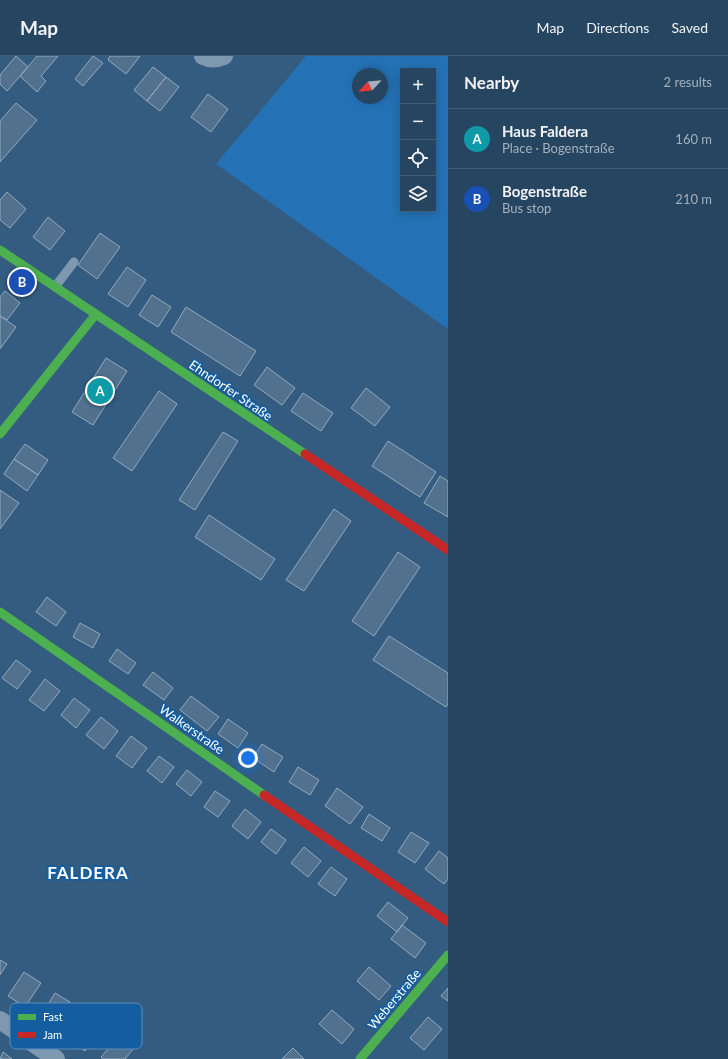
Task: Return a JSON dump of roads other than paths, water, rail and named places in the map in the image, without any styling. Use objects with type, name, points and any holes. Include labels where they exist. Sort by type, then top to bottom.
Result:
[{"type":"street","points":[[203,56],[211,59],[218,59],[224,56]]},
{"type":"street","name":"Ehndorfer Straße","points":[[0,250],[448,550]]},
{"type":"street","points":[[0,434],[96,314]]},
{"type":"street","name":"Walkerstraße","points":[[0,612],[448,922]]},
{"type":"street","name":"Weberstraße","points":[[360,1059],[448,955]]},
{"type":"street","points":[[0,1020],[10,1027]]},
{"type":"street","points":[[42,1049],[56,1059]]},
{"type":"lane","points":[[55,287],[74,262]]},
{"type":"place","name":"Bogenstraße","points":[[22,282]]},
{"type":"place","name":"Haus Faldera","points":[[100,391]]},
{"type":"district","name":"FALDERA","points":[[88,873]]}]
